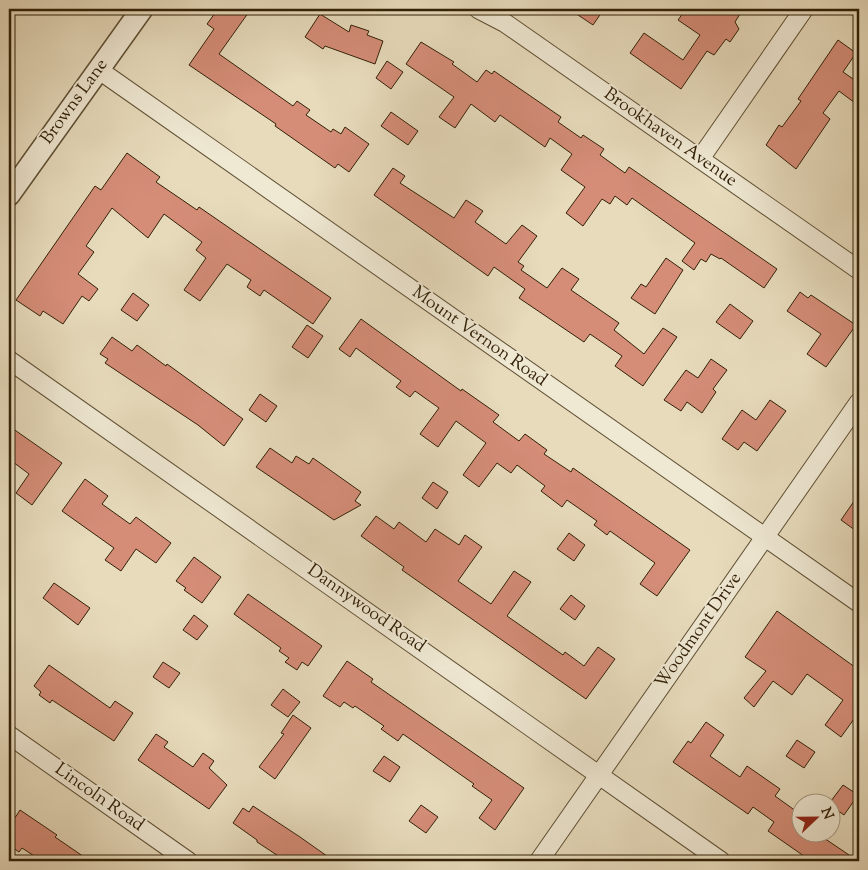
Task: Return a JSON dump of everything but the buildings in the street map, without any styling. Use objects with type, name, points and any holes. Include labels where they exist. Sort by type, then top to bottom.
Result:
[{"type":"street","name":"Browns Lane","points":[[9,195],[142,9]]},
{"type":"street","name":"Brookhaven Avenue","points":[[479,9],[505,23],[859,270]]},
{"type":"street","points":[[700,159],[804,9]]},
{"type":"street","name":"Mount Vernon Road","points":[[99,70],[859,603]]},
{"type":"street","name":"Dannywood Road","points":[[9,360],[721,861]]},
{"type":"street","name":"Woodmont Drive","points":[[539,861],[859,402]]},
{"type":"street","name":"Lincoln Road","points":[[9,735],[188,861]]}]
